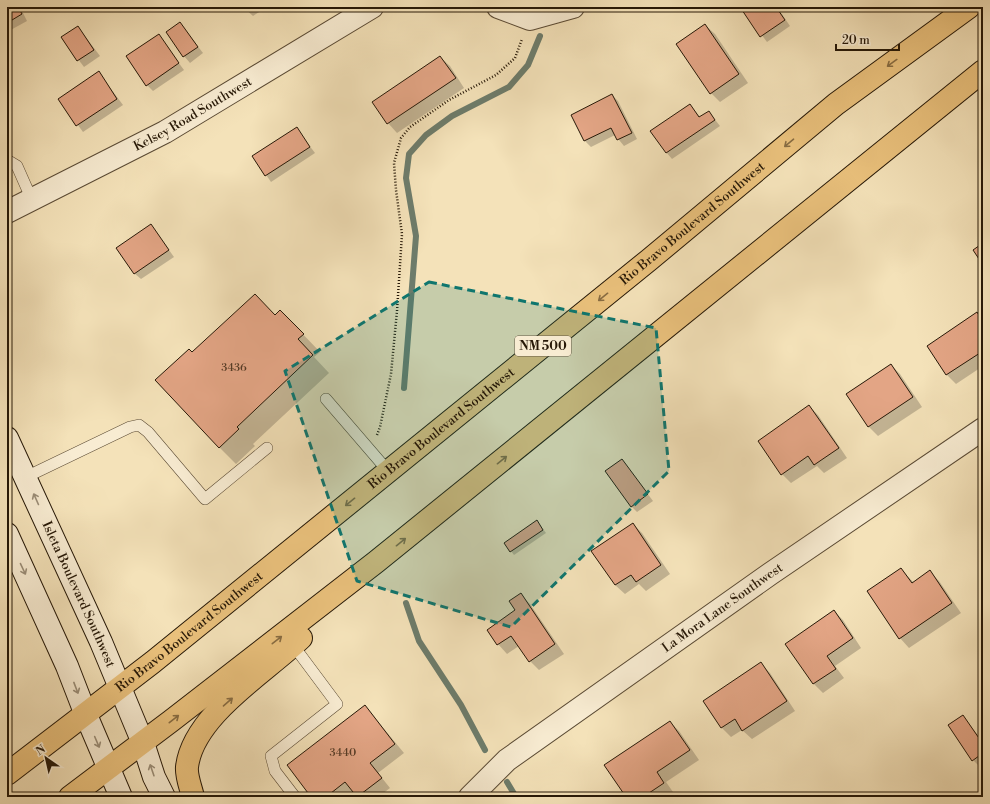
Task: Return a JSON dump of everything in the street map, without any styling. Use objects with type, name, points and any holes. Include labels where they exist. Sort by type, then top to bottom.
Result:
[{"type":"main road","name":"Rio Bravo Boulevard Southwest","points":[[7,774],[120,688],[649,260],[836,104],[969,7]]},
{"type":"main road","points":[[70,797],[143,743],[376,562],[983,71]]},
{"type":"main road","points":[[193,797],[187,767],[198,736],[219,709],[293,645],[376,562]]},
{"type":"street","name":"Kelsey Road Southwest","points":[[7,212],[165,132],[372,7]]},
{"type":"street","points":[[498,7],[530,19],[573,7]]},
{"type":"street","name":"La Mora Lane Southwest","points":[[470,797],[513,755],[770,574],[983,429]]},
{"type":"street","name":"Isleta Boulevard Southwest","points":[[7,438],[26,477],[120,688],[143,743],[154,777],[164,797]]},
{"type":"street","points":[[7,534],[68,666],[86,715],[121,797]]},
{"type":"lane","points":[[7,160],[17,166],[32,200]]},
{"type":"lane","points":[[326,399],[388,471]]},
{"type":"lane","points":[[26,477],[130,427],[139,425],[148,432],[205,499],[267,448]]},
{"type":"lane","points":[[293,645],[337,704],[270,756],[275,771],[295,797]]},
{"type":"path","points":[[370,450],[380,427],[391,374],[402,234],[394,163],[401,138],[410,127],[449,100],[496,75],[506,67],[515,58],[530,19]]},
{"type":"highlighted area","points":[[429,282],[656,328],[669,471],[511,627],[357,581],[285,371]]},
{"type":"building","points":[[7,7],[18,7],[22,14],[7,23]]},
{"type":"building","points":[[740,7],[776,7],[785,20],[760,37]]},
{"type":"building","points":[[180,22],[198,47],[183,57],[166,32]]},
{"type":"building","points":[[705,24],[739,74],[710,94],[676,44]]},
{"type":"building","points":[[78,26],[94,50],[77,61],[61,37]]},
{"type":"building","points":[[159,34],[179,63],[146,86],[126,56]]},
{"type":"building","points":[[440,56],[456,78],[387,124],[372,102]]},
{"type":"building","points":[[99,71],[117,99],[76,126],[58,99]]},
{"type":"building","points":[[612,94],[632,133],[617,140],[611,128],[584,141],[571,115]]},
{"type":"building","points":[[690,104],[699,117],[709,111],[715,120],[666,153],[650,131]]},
{"type":"building","points":[[297,127],[310,147],[265,176],[252,156]]},
{"type":"building","points":[[151,224],[169,250],[134,274],[116,248]]},
{"type":"building","points":[[983,243],[983,265],[973,250]]},
{"type":"building","points":[[255,294],[275,315],[280,310],[304,334],[298,339],[313,355],[237,427],[239,429],[219,448],[155,380],[189,349],[192,352]]},
{"type":"building","points":[[977,312],[983,322],[983,351],[946,375],[927,346]]},
{"type":"building","points":[[891,364],[913,397],[868,427],[846,394]]},
{"type":"building","points":[[809,405],[839,448],[814,465],[808,456],[781,475],[758,441]]},
{"type":"building","points":[[622,459],[648,494],[631,507],[605,471]]},
{"type":"building","points":[[537,520],[543,530],[510,552],[504,543]]},
{"type":"building","points":[[633,523],[661,565],[636,582],[631,575],[615,585],[591,551]]},
{"type":"building","points":[[901,568],[912,583],[930,570],[952,603],[899,639],[867,591]]},
{"type":"building","points":[[521,593],[555,644],[529,662],[511,636],[497,645],[487,630],[515,610],[509,601]]},
{"type":"building","points":[[834,610],[853,638],[827,656],[836,669],[813,684],[785,644]]},
{"type":"building","points":[[761,662],[787,701],[742,731],[735,719],[721,728],[703,701]]},
{"type":"building","points":[[365,705],[395,744],[370,763],[382,778],[357,797],[345,782],[326,797],[311,797],[287,765]]},
{"type":"building","points":[[963,715],[983,744],[983,753],[972,761],[948,725]]},
{"type":"building","points":[[670,721],[690,750],[657,772],[664,783],[643,797],[626,797],[604,765]]},
{"type":"waterway","points":[[404,388],[416,236],[406,178],[409,154],[426,135],[452,116],[509,87],[528,65],[540,36]]},
{"type":"waterway","points":[[406,603],[419,641],[461,705],[485,750]]},
{"type":"waterway","points":[[507,782],[516,797]]}]
